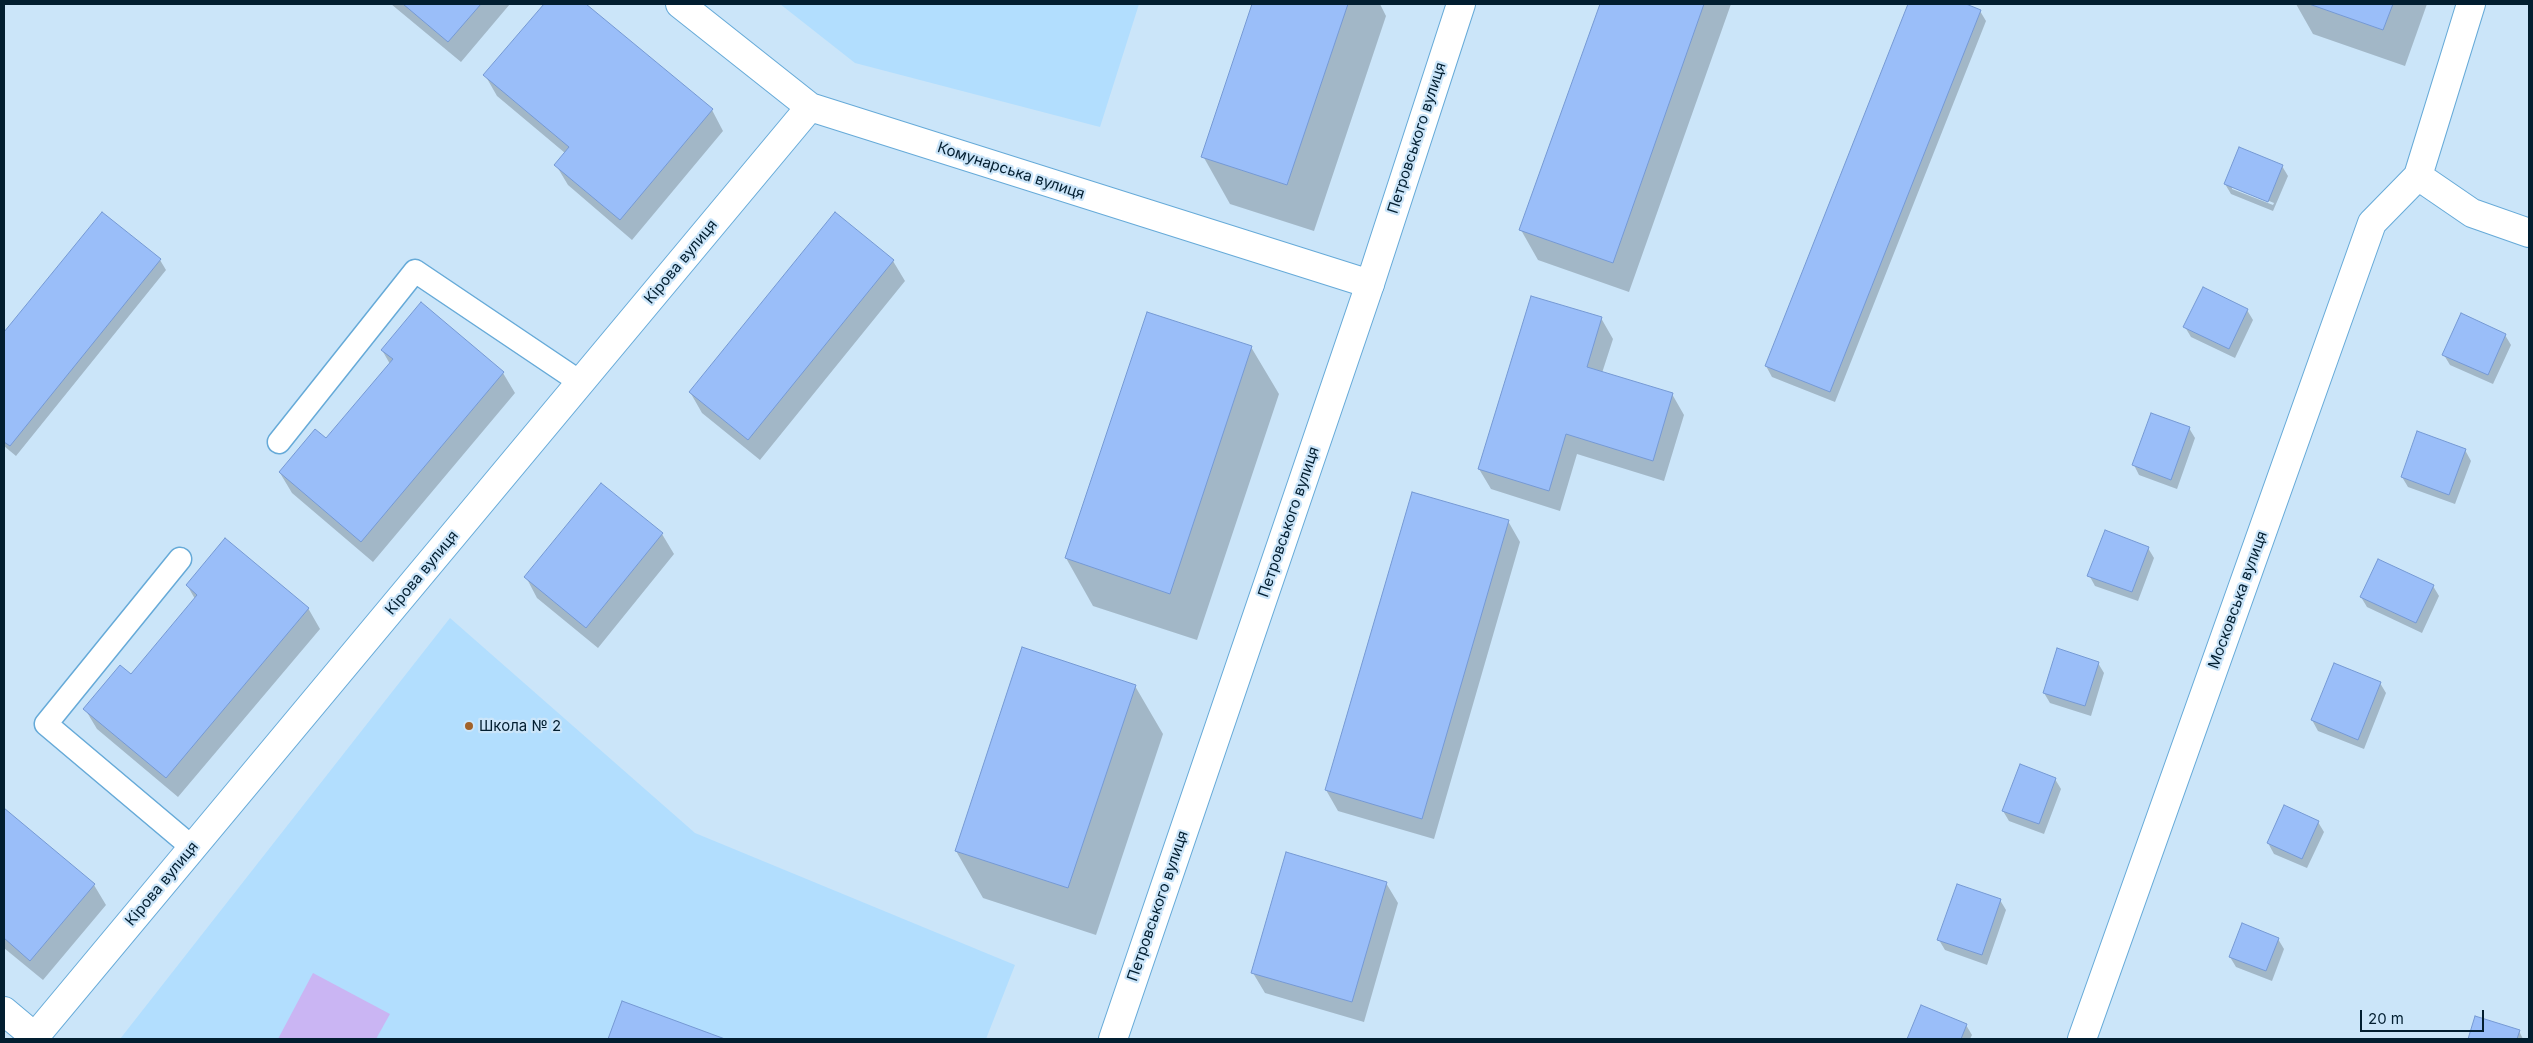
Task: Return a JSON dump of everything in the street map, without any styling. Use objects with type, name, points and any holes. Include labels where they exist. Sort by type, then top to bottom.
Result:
[{"type":"street","name":"Комунарська вулиця","points":[[680,4],[810,107],[1370,284]]},
{"type":"street","name":"Петровського вулиця","points":[[1113,1039],[1370,284],[1461,4]]},
{"type":"street","points":[[2471,4],[2418,176],[2472,213],[2529,233]]},
{"type":"street","name":"Кірова вулиця","points":[[34,1038],[810,107]]},
{"type":"street","name":"Московська вулиця","points":[[2082,1039],[2372,224],[2418,176]]},
{"type":"street","points":[[4,1011],[34,1038]]},
{"type":"lane","points":[[279,442],[415,271],[580,382]]},
{"type":"lane","points":[[180,560],[46,724],[193,848]]},
{"type":"shaded area","points":[[780,4],[1139,4],[1100,127],[855,63]]},
{"type":"shaded area","name":"Школа № 2","points":[[450,618],[695,833],[1015,965],[986,1039],[120,1039]]},
{"type":"shaded area","points":[[313,973],[390,1014],[376,1039],[278,1039]]},
{"type":"building","points":[[403,4],[481,4],[448,42]]},
{"type":"building","points":[[544,4],[586,4],[713,109],[620,220],[554,165],[569,147],[483,75]]},
{"type":"building","points":[[1252,4],[1348,4],[1287,185],[1201,157]]},
{"type":"building","points":[[1600,4],[1704,4],[1613,263],[1519,230]]},
{"type":"building","points":[[1908,4],[1966,4],[1981,10],[1830,392],[1765,366]]},
{"type":"building","points":[[2309,4],[2393,4],[2383,30]]},
{"type":"building","points":[[2239,147],[2283,165],[2268,202],[2224,184]]},
{"type":"building","points":[[102,212],[161,259],[10,446],[4,442],[4,332]]},
{"type":"building","points":[[835,212],[894,260],[748,440],[689,392]]},
{"type":"building","points":[[2203,287],[2248,309],[2229,349],[2183,327]]},
{"type":"building","points":[[1531,296],[1602,317],[1587,367],[1673,393],[1653,461],[1566,434],[1549,491],[1478,469]]},
{"type":"building","points":[[421,302],[504,372],[361,542],[279,472],[315,429],[326,438],[393,359],[381,350]]},
{"type":"building","points":[[1147,312],[1252,346],[1170,594],[1065,558]]},
{"type":"building","points":[[2461,313],[2506,334],[2488,375],[2442,355]]},
{"type":"building","points":[[2151,413],[2190,427],[2171,480],[2132,465]]},
{"type":"building","points":[[2417,431],[2466,449],[2449,495],[2401,477]]},
{"type":"building","points":[[601,483],[663,533],[586,628],[524,577]]},
{"type":"building","points":[[1412,492],[1509,520],[1422,819],[1325,790]]},
{"type":"building","points":[[2105,530],[2149,547],[2132,592],[2087,576]]},
{"type":"building","points":[[225,538],[309,608],[166,778],[83,709],[120,665],[131,674],[197,595],[186,585]]},
{"type":"building","points":[[2378,559],[2434,585],[2416,623],[2360,597]]},
{"type":"building","points":[[1022,647],[1136,685],[1068,888],[955,851]]},
{"type":"building","points":[[2057,648],[2099,662],[2085,706],[2043,693]]},
{"type":"building","points":[[2334,663],[2381,682],[2358,740],[2311,720]]},
{"type":"building","points":[[2020,764],[2056,778],[2039,824],[2002,811]]},
{"type":"building","points":[[2284,805],[2319,821],[2302,859],[2267,843]]},
{"type":"building","points":[[4,808],[95,884],[30,961],[4,938]]},
{"type":"building","points":[[1286,852],[1387,882],[1352,1002],[1251,973]]},
{"type":"building","points":[[1957,884],[2001,899],[1982,955],[1937,940]]},
{"type":"building","points":[[2242,923],[2279,938],[2266,971],[2229,957]]},
{"type":"building","points":[[622,1001],[725,1039],[608,1039]]},
{"type":"building","points":[[1921,1005],[1967,1024],[1961,1039],[1907,1039]]},
{"type":"building","points":[[2475,1016],[2520,1030],[2517,1039],[2468,1039]]},
{"type":"place","name":"Школа № 2","points":[[469,726]]}]
